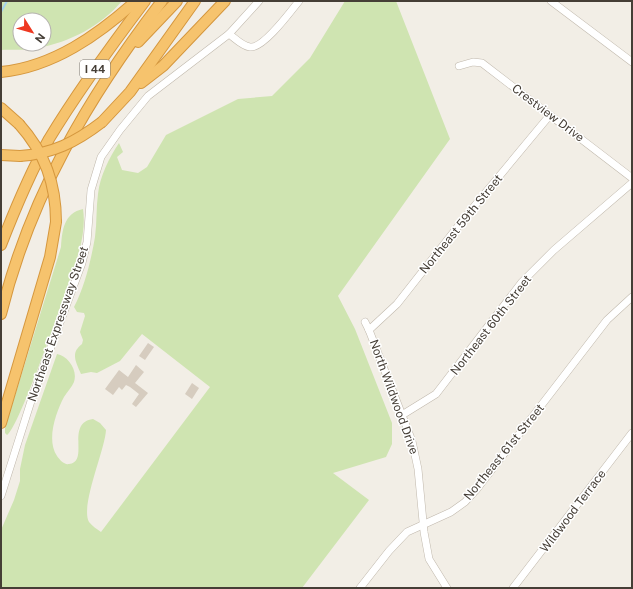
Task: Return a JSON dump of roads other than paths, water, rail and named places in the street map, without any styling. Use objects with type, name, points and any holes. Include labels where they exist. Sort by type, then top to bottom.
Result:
[{"type":"highway","points":[[1,72],[29,66],[68,51],[100,31],[136,1]]},
{"type":"highway","name":"I 44","points":[[1,245],[22,195],[49,140],[89,77],[145,1]]},
{"type":"highway","name":"I 44","points":[[1,314],[15,266],[44,192],[75,128],[110,71],[162,1]]},
{"type":"highway","points":[[110,71],[177,1]]},
{"type":"highway","points":[[1,155],[20,156],[46,152],[78,140],[102,122],[130,92],[195,1]]},
{"type":"highway","points":[[130,92],[163,66],[225,1]]},
{"type":"highway","points":[[1,108],[19,124],[36,145],[48,168],[54,192],[56,222],[50,257],[1,422]]},
{"type":"street","name":"Northeast Expressway Street","points":[[1,496],[32,398],[82,263],[87,242],[91,190],[101,157],[120,130],[148,96],[229,34],[260,1]]},
{"type":"street","points":[[229,34],[244,45],[252,47],[257,46],[266,39],[299,1]]},
{"type":"street","points":[[551,1],[632,62]]},
{"type":"street","name":"Crestview Drive","points":[[459,66],[473,62],[482,63],[632,178]]},
{"type":"street","name":"Northeast 59th Street","points":[[370,330],[397,304],[467,215],[550,115]]},
{"type":"street","name":"Northeast 60th Street","points":[[402,415],[436,394],[522,282],[554,250],[632,184]]},
{"type":"street","name":"Northeast 61st Street","points":[[360,588],[396,542],[407,532],[451,512],[465,502],[476,490],[607,320],[632,297]]},
{"type":"street","name":"North Wildwood Drive","points":[[365,322],[370,330],[412,441],[418,468],[423,524],[429,559],[447,588]]},
{"type":"street","name":"Wildwood Terrace","points":[[513,588],[632,433]]},
{"type":"waterway","points":[[1,12],[7,1]]}]
